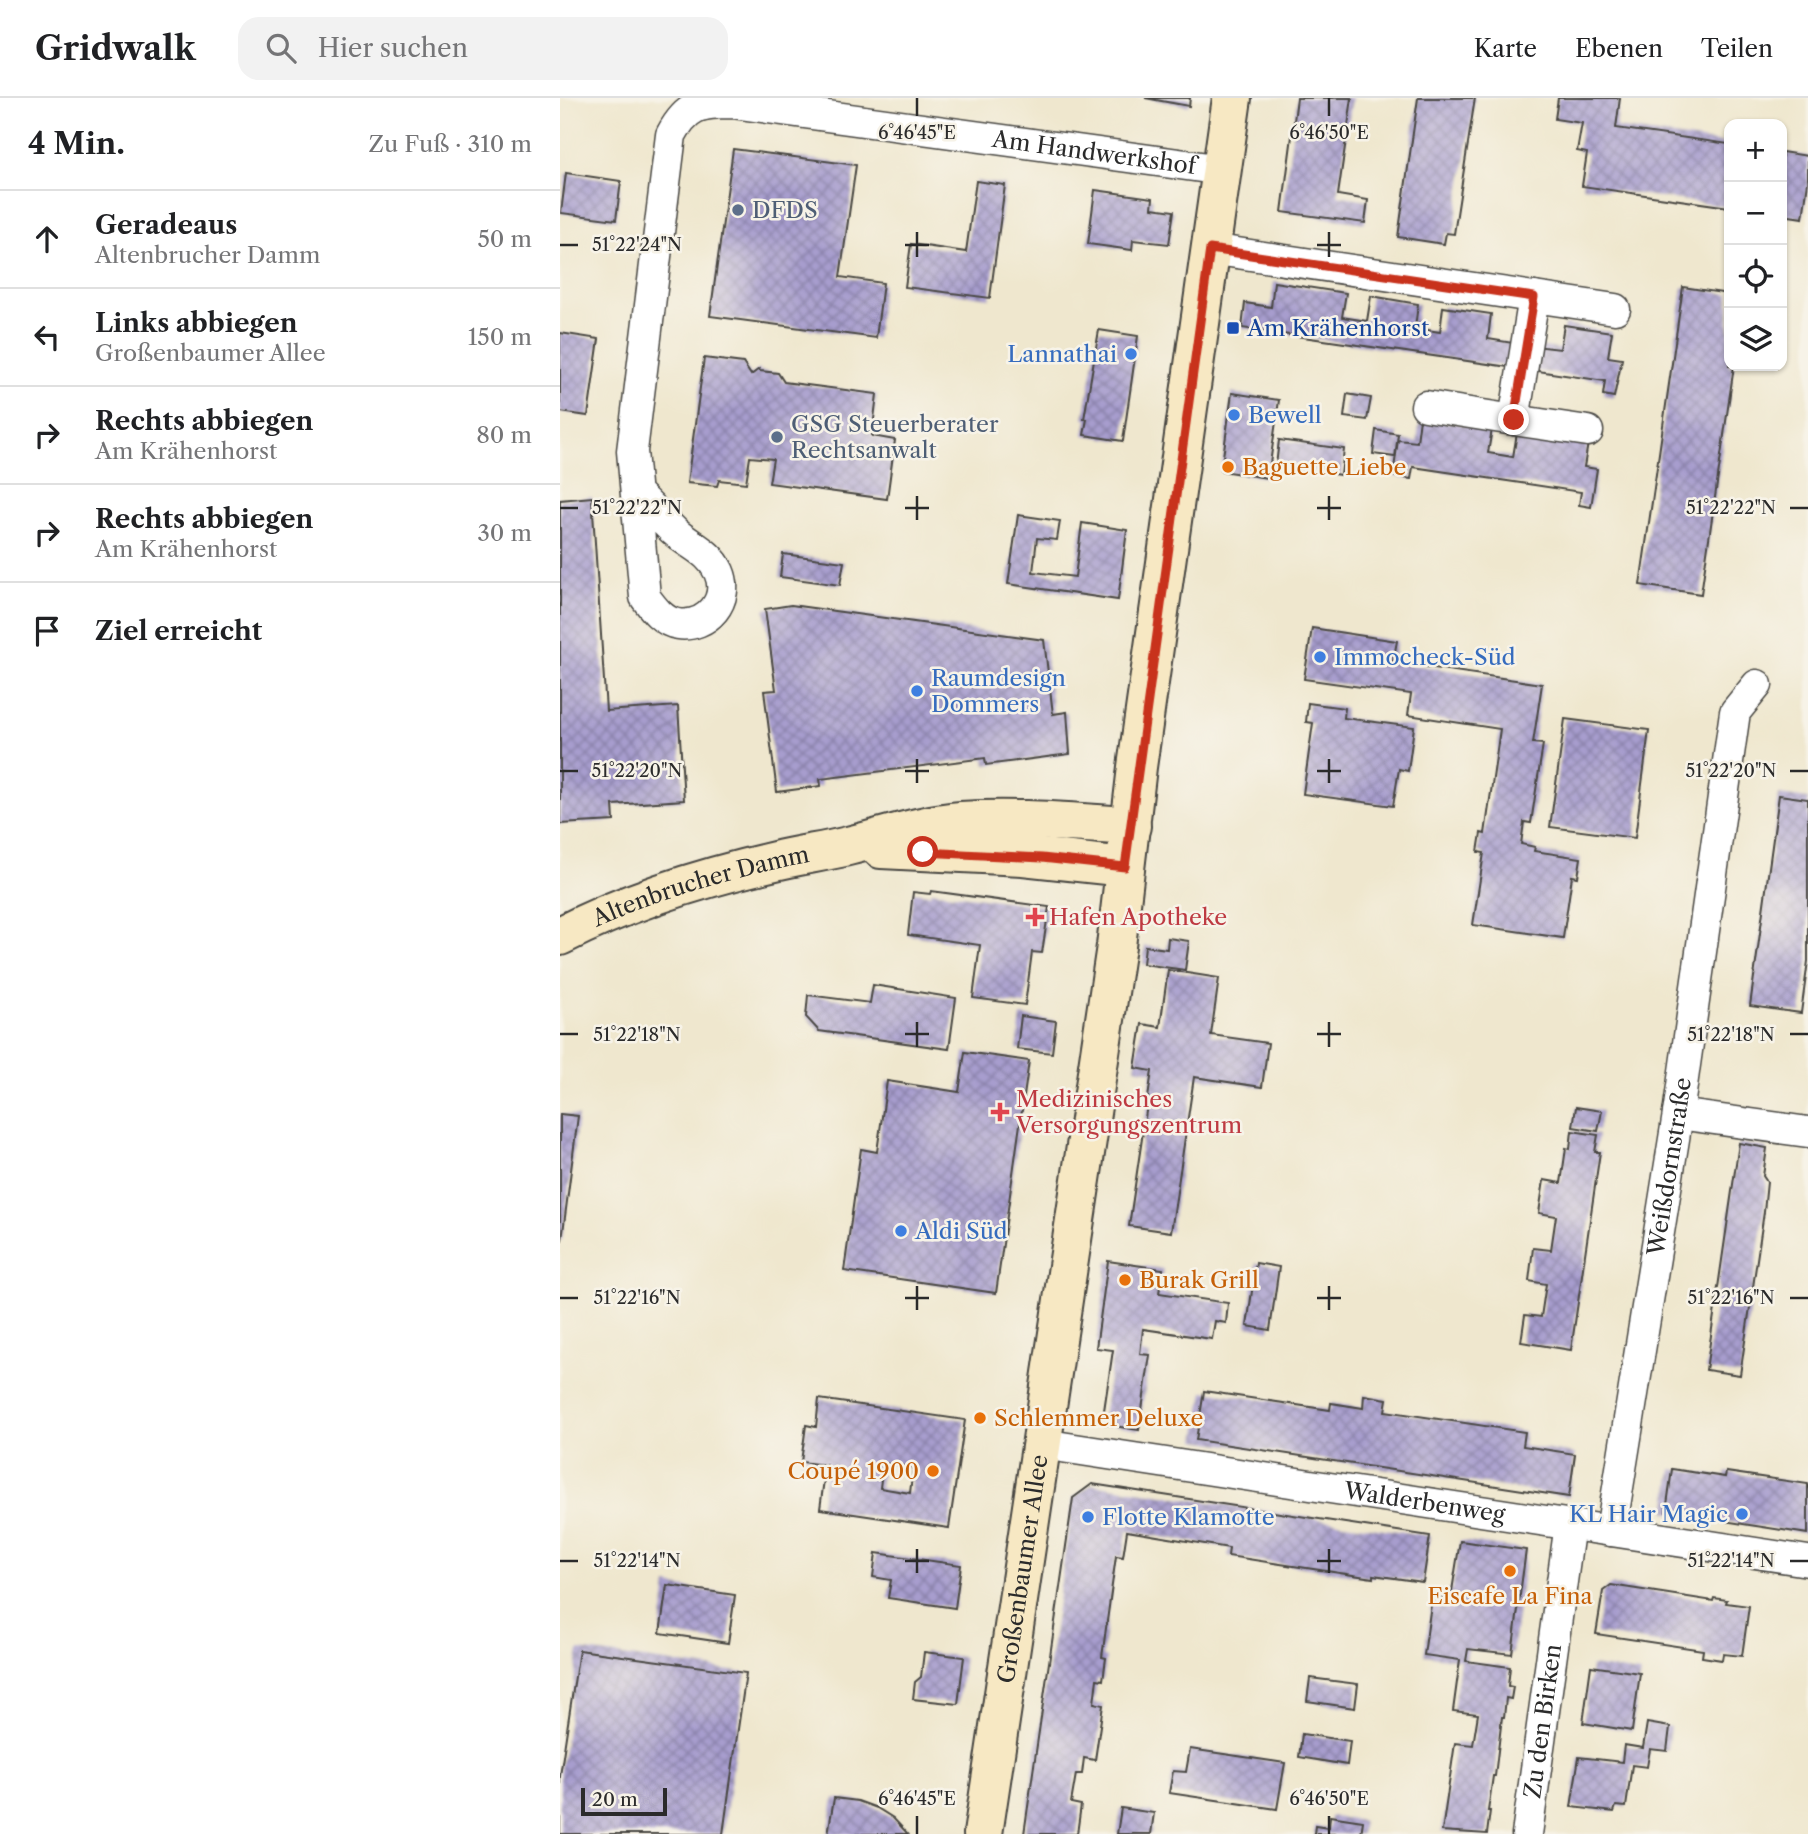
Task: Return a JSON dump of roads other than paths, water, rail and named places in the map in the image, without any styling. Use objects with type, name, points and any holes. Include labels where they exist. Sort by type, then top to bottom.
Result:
[{"type":"main road","name":"Großenbaumer Allee","points":[[983,1834],[1114,959],[1130,826],[1232,98]]},
{"type":"main road","name":"Altenbrucher Damm","points":[[560,936],[633,903],[694,883],[774,861],[847,847],[910,828],[962,821],[1035,821],[1130,826]]},
{"type":"main road","name":"Altenbrucher Damm","points":[[847,847],[1042,858],[1125,867]]},
{"type":"street","name":"Am Handwerkshof","points":[[637,494],[632,451],[671,135],[680,117],[694,107],[707,103],[732,103],[1223,170]]},
{"type":"street","points":[[1210,249],[1615,309]]},
{"type":"street","points":[[1514,420],[1534,297]]},
{"type":"street","points":[[1426,406],[1588,431]]},
{"type":"street","name":"Weißdornstraße","points":[[1611,1531],[1678,1114],[1735,712],[1757,685]]},
{"type":"street","points":[[1678,1114],[1808,1132]]},
{"type":"street","name":"Walderbenweg","points":[[1042,1444],[1808,1561]]},
{"type":"street","name":"Zu den Birken","points":[[1527,1834],[1570,1524]]},
{"type":"place","name":"DFDS","points":[[738,210]]},
{"type":"place","name":"Am Krähenhorst","points":[[1233,328]]},
{"type":"place","name":"Lannathai","points":[[1131,354]]},
{"type":"place","name":"Bewell","points":[[1234,415]]},
{"type":"place","name":"GSG Steuerberater Rechtsanwalt","points":[[777,437]]},
{"type":"place","name":"Baguette Liebe","points":[[1228,467]]},
{"type":"place","name":"Immocheck-Süd","points":[[1320,657]]},
{"type":"place","name":"Raumdesign Dommers","points":[[917,691]]},
{"type":"place","name":"Hafen Apotheke","points":[[1035,917]]},
{"type":"place","name":"Medizinisches Versorgungszentrum","points":[[1000,1112]]},
{"type":"place","name":"Aldi Süd","points":[[901,1231]]},
{"type":"place","name":"Burak Grill","points":[[1125,1280]]},
{"type":"place","name":"Schlemmer Deluxe","points":[[980,1418]]},
{"type":"place","name":"Coupé 1900","points":[[933,1471]]},
{"type":"place","name":"KL Hair Magic","points":[[1742,1514]]},
{"type":"place","name":"Flotte Klamotte","points":[[1088,1517]]},
{"type":"place","name":"Eiscafe La Fina","points":[[1510,1571]]}]
